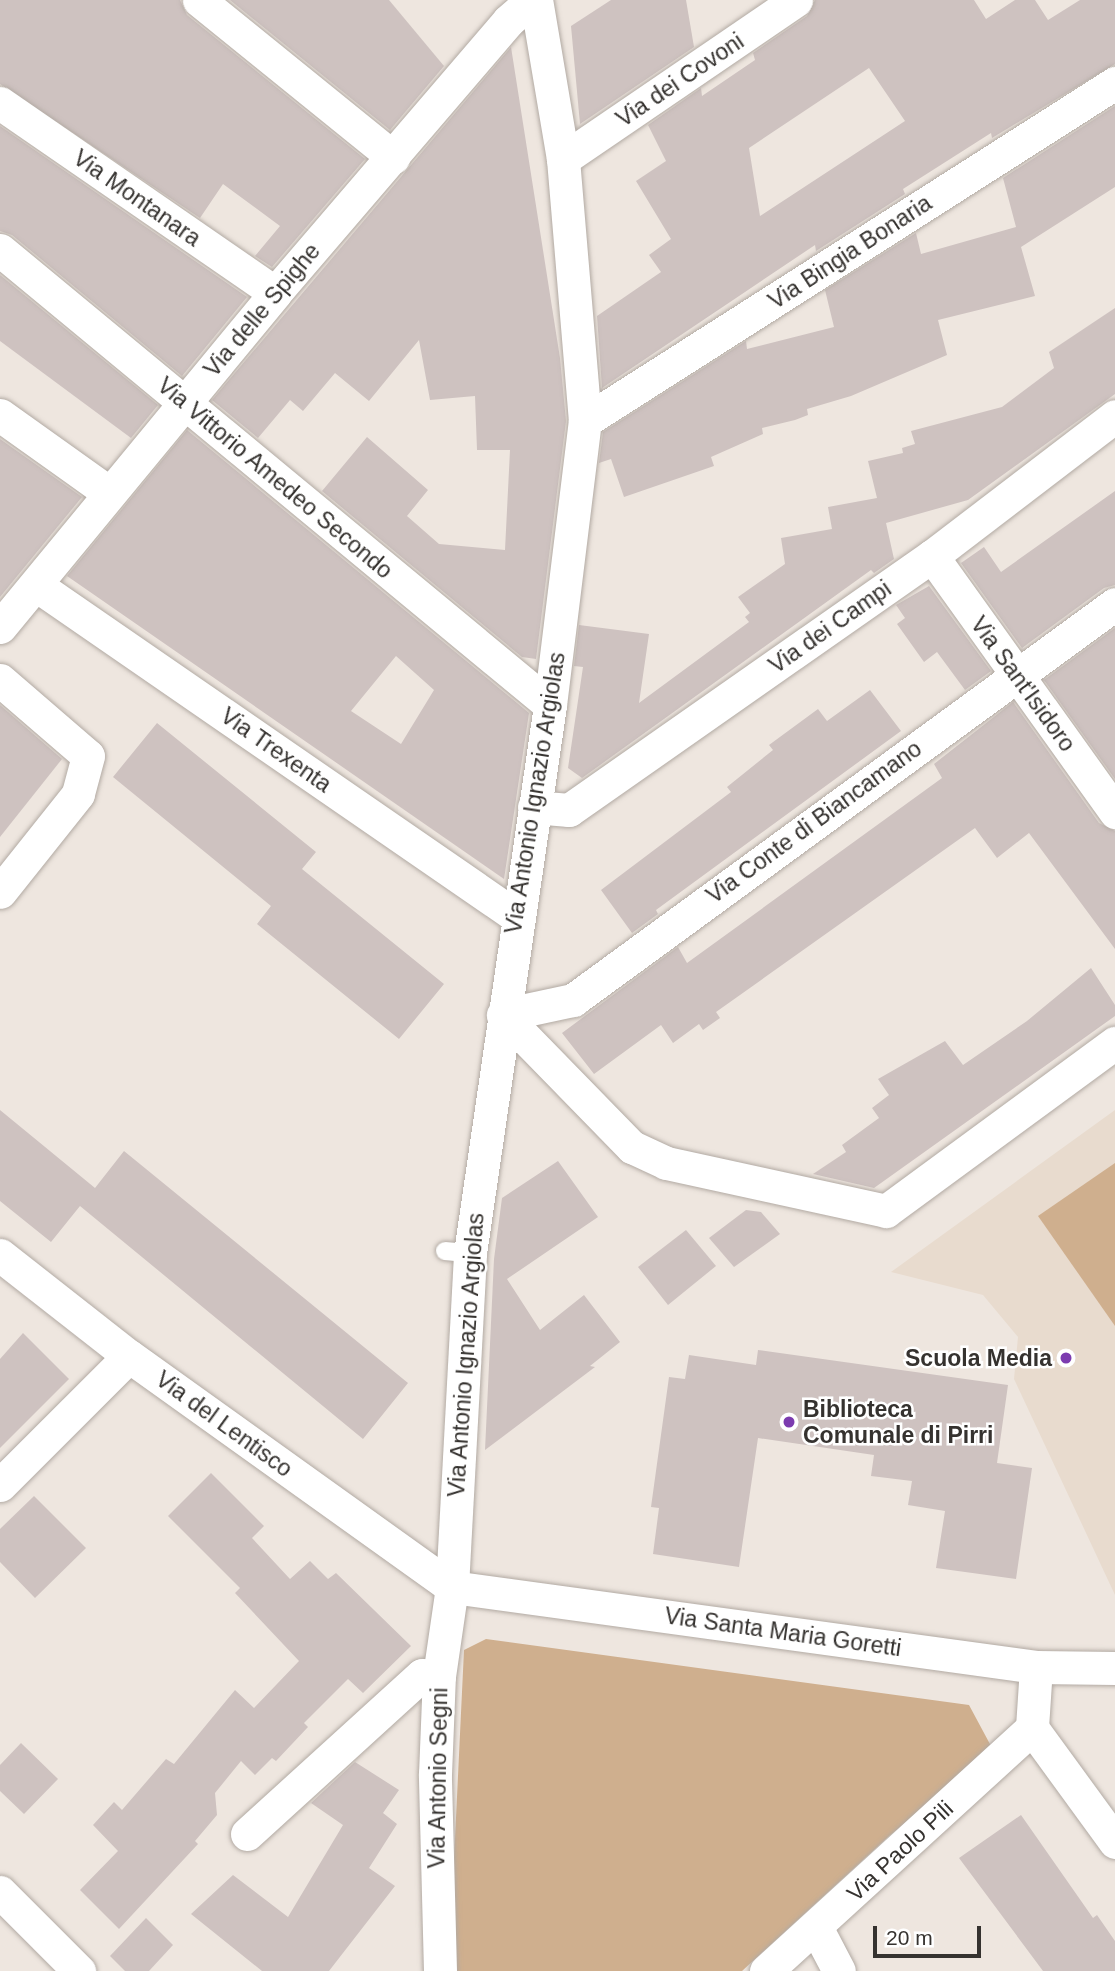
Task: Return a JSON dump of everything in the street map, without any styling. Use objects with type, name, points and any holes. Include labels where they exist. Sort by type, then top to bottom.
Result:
[{"type":"street","points":[[199,0],[393,156]]},
{"type":"street","name":"Via delle Spighe","points":[[0,627],[108,492],[185,404],[275,293],[508,21],[534,0]]},
{"type":"street","name":"Via Antonio Ignazio Argiolas","points":[[452,1587],[457,1252],[503,1015],[550,705],[584,421],[563,159],[534,0]]},
{"type":"street","name":"Via dei Covoni","points":[[563,159],[796,0]]},
{"type":"street","name":"Via Bingia Bonaria","points":[[584,421],[1115,83]]},
{"type":"street","name":"Via Montanara","points":[[0,103],[275,293]]},
{"type":"street","name":"Via Vittorio Amedeo Secondo","points":[[0,250],[550,705]]},
{"type":"street","points":[[0,415],[108,492]]},
{"type":"street","name":"Via dei Campi","points":[[534,807],[569,810],[932,556],[1115,416]]},
{"type":"street","name":"Via Sant'Isidoro","points":[[932,556],[1115,812]]},
{"type":"street","name":"Via Trexenta","points":[[36,585],[516,916]]},
{"type":"street","name":"Via Conte di Biancamano","points":[[503,1015],[573,1000],[1115,604]]},
{"type":"street","points":[[0,680],[88,756],[78,794],[0,892]]},
{"type":"street","points":[[503,1015],[632,1147],[666,1164],[886,1211],[1115,1043]]},
{"type":"street","name":"Via del Lentisco","points":[[0,1255],[129,1356],[452,1587]]},
{"type":"street","points":[[0,1485],[129,1356]]},
{"type":"street","name":"Via Santa Maria Goretti","points":[[452,1587],[1036,1667],[1115,1668]]},
{"type":"street","name":"Via Antonio Segni","points":[[433,1967],[439,1676],[452,1587]]},
{"type":"street","points":[[1036,1667],[1032,1728],[1115,1842]]},
{"type":"street","points":[[247,1834],[422,1675],[439,1676]]},
{"type":"street","name":"Via Paolo Pili","points":[[766,1971],[817,1929],[1032,1728]]},
{"type":"street","points":[[0,1892],[79,1971]]},
{"type":"street","points":[[817,1929],[839,1971]]},
{"type":"shaded area","name":"Scuola Media","points":[[1115,1110],[1115,1595],[1014,1379],[1018,1337],[983,1295],[891,1272]]},
{"type":"shaded area","points":[[1115,1163],[1115,1326],[1038,1216]]},
{"type":"shaded area","points":[[486,1639],[969,1705],[991,1746],[987,1757],[889,1836],[742,1971],[455,1971],[453,1881],[464,1650]]},
{"type":"building","points":[[0,0],[180,0],[187,15],[365,159],[272,267],[255,256],[280,226],[223,184],[200,218],[0,84]]},
{"type":"building","points":[[230,0],[389,0],[444,66],[390,130]]},
{"type":"building","points":[[611,0],[686,0],[694,47],[580,124],[571,26]]},
{"type":"building","points":[[815,0],[974,0],[986,19],[1015,0],[1035,0],[1048,20],[1080,0],[1115,0],[1115,64],[992,138],[991,133],[903,189],[905,194],[816,251],[815,245],[602,388],[597,316],[661,272],[649,255],[671,239],[636,181],[666,161],[648,125],[701,88],[702,96],[755,60],[753,53],[807,16]],"holes":[[[869,68],[905,121],[760,216],[749,148]]]},
{"type":"building","points":[[511,47],[560,358],[566,421],[536,659],[522,657],[322,491],[367,437],[428,490],[407,516],[439,544],[505,550],[510,450],[477,450],[475,396],[430,400],[419,340],[369,401],[335,373],[303,411],[290,400],[258,438],[212,400]]},
{"type":"building","points":[[1115,106],[1115,187],[1021,247],[1035,296],[938,320],[947,355],[851,396],[807,409],[808,415],[762,428],[763,434],[711,457],[714,466],[624,497],[611,459],[599,463],[603,432],[746,341],[747,349],[834,327],[825,290],[916,233],[921,254],[1016,227],[1003,178]]},
{"type":"building","points":[[0,126],[247,297],[182,376],[12,235],[0,231]]},
{"type":"building","points":[[0,275],[158,405],[131,438],[0,341]]},
{"type":"building","points":[[1115,308],[1115,394],[968,500],[886,523],[894,559],[874,573],[871,570],[582,778],[568,768],[583,667],[574,666],[579,625],[649,634],[639,703],[749,622],[745,617],[750,613],[738,597],[785,564],[781,538],[832,529],[828,507],[877,498],[868,461],[903,453],[902,448],[915,444],[911,431],[1002,407],[1054,368],[1049,352]]},
{"type":"building","points":[[187,430],[529,713],[504,879],[67,576]],"holes":[[[396,656],[434,690],[401,744],[351,711]]]},
{"type":"building","points":[[0,439],[82,497],[0,597]]},
{"type":"building","points":[[1115,491],[1115,585],[1104,588],[1022,648],[961,563],[984,547],[1001,572]]},
{"type":"building","points":[[929,586],[991,671],[965,690],[937,652],[924,662],[897,624],[905,618],[896,605]]},
{"type":"building","points":[[1115,628],[1115,779],[1044,680]]},
{"type":"building","points":[[870,690],[901,731],[656,910],[658,914],[632,933],[601,890],[731,792],[727,787],[773,750],[769,745],[818,709],[827,721]]},
{"type":"building","points":[[1013,702],[1099,823],[1115,831],[1115,949],[1029,833],[997,858],[975,828],[716,1012],[720,1018],[703,1030],[699,1024],[673,1043],[661,1025],[594,1074],[562,1033],[678,947],[687,963],[942,778],[934,764]]},
{"type":"building","points":[[0,705],[62,759],[0,837]]},
{"type":"building","points":[[157,723],[316,852],[302,869],[444,984],[399,1039],[257,924],[271,906],[113,777]]},
{"type":"building","points":[[1091,968],[1115,1005],[1115,1016],[874,1188],[813,1174],[846,1152],[842,1145],[879,1118],[872,1108],[889,1095],[878,1079],[945,1041],[963,1065],[1027,1021]]},
{"type":"building","points":[[0,1110],[95,1188],[124,1151],[408,1383],[363,1439],[80,1206],[51,1242],[0,1201]]},
{"type":"building","points":[[558,1161],[598,1217],[507,1279],[540,1330],[584,1295],[620,1342],[590,1366],[595,1367],[485,1450],[494,1259],[502,1198]]},
{"type":"building","points":[[746,1210],[761,1212],[780,1234],[734,1267],[709,1238]]},
{"type":"building","points":[[686,1230],[716,1266],[668,1305],[638,1267]]},
{"type":"building","points":[[23,1333],[69,1379],[0,1448],[0,1359]]},
{"type":"building","points":[[758,1350],[1008,1385],[997,1463],[1032,1468],[1016,1579],[936,1568],[945,1511],[908,1505],[912,1481],[871,1476],[874,1455],[758,1438],[739,1567],[653,1554],[659,1508],[651,1507],[669,1377],[685,1379],[689,1355],[756,1365]]},
{"type":"building","points":[[211,1473],[264,1526],[252,1538],[290,1579],[310,1561],[328,1579],[336,1573],[411,1646],[363,1693],[348,1679],[304,1723],[308,1727],[276,1761],[272,1758],[255,1775],[241,1761],[215,1793],[217,1815],[195,1841],[198,1844],[119,1929],[80,1890],[118,1851],[93,1825],[114,1802],[122,1810],[166,1759],[174,1764],[235,1690],[254,1708],[299,1661],[235,1593],[240,1588],[168,1516]]},
{"type":"building","points":[[34,1496],[86,1548],[35,1598],[0,1562],[0,1529]]},
{"type":"building","points":[[21,1743],[58,1779],[24,1814],[0,1791],[0,1765]]},
{"type":"building","points":[[355,1762],[399,1790],[383,1813],[397,1824],[369,1868],[395,1886],[329,1971],[262,1971],[191,1914],[233,1875],[288,1917],[343,1825],[311,1803]]},
{"type":"building","points":[[1021,1815],[1093,1918],[1097,1915],[1115,1941],[1115,1971],[1043,1971],[959,1858]]},
{"type":"building","points":[[146,1918],[173,1945],[149,1971],[125,1971],[110,1956]]},
{"type":"place","name":"Scuola Media","points":[[1066,1358]]},
{"type":"place","name":"Biblioteca Comunale di Pirri","points":[[789,1422]]}]
